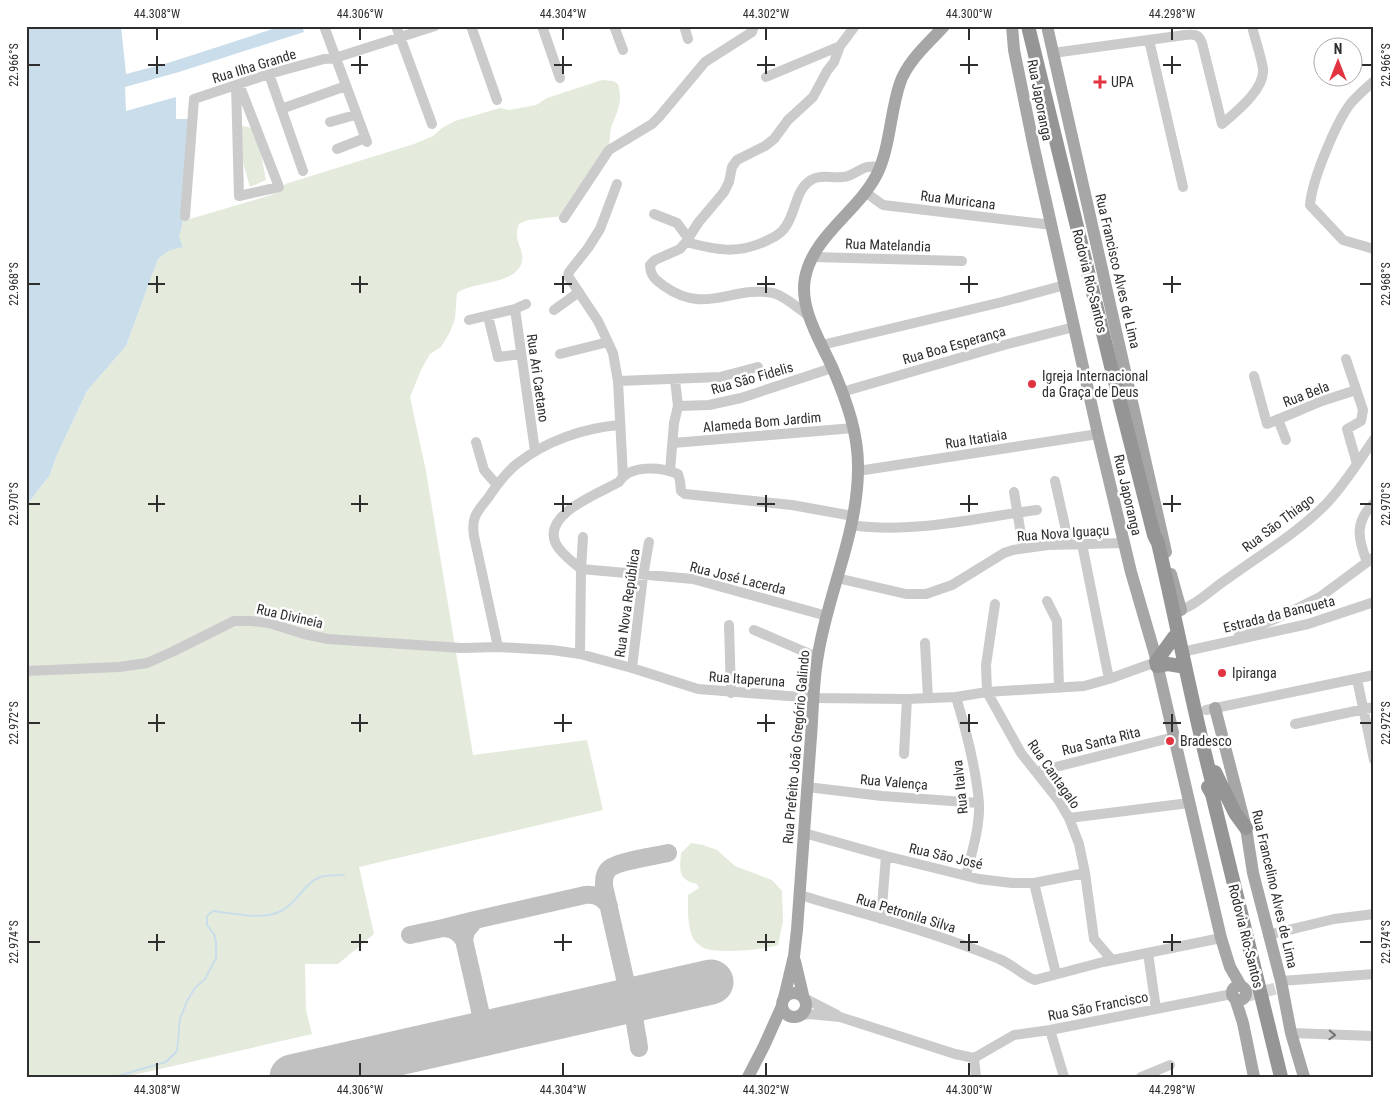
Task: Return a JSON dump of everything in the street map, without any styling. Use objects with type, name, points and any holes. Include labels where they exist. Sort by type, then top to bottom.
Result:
[{"type":"highway","name":"Rodovia Rio-Santos","points":[[1028,26],[1110,366],[1154,535],[1177,610],[1180,666],[1207,785],[1212,794],[1281,1077]]},
{"type":"highway","name":"Rodovia Rio-Santos","points":[[1154,535],[1153,545],[1177,637],[1186,651],[1204,710],[1199,732],[1213,786],[1212,794]]},
{"type":"highway","points":[[1177,637],[1158,658],[1168,664],[1180,666]]},
{"type":"highway","points":[[1203,748],[1236,813],[1246,828]]},
{"type":"main road","name":"Rua Prefeito João Gregório Galindo","points":[[748,1077],[783,1002],[794,956],[818,657],[852,520],[858,471],[854,428],[842,392],[809,316],[804,288],[807,270],[823,242],[877,176],[903,76],[914,59],[944,26]]},
{"type":"main road","name":"Rua Japoranga","points":[[1012,26],[1014,50],[1024,100],[1098,434],[1124,543],[1158,658],[1189,803],[1221,938],[1237,994]]},
{"type":"main road","name":"Rua Francisco Alves de Lima","points":[[1047,26],[1165,548],[1177,610]]},
{"type":"main road","name":"Rua Francelino Alves de Lima","points":[[1204,710],[1246,828],[1253,874],[1291,1033],[1304,1077]]},
{"type":"main road","name":"Rua Prefeito João Gregório Galindo","points":[[794,956],[804,997]]},
{"type":"main road","points":[[793,992],[804,997],[806,1003],[805,1010],[796,1016],[785,1013],[783,1002],[793,992]]},
{"type":"main road","points":[[1237,994],[1254,1077]]},
{"type":"main road","name":"Rua Prefeito João Gregório Galindo","points":[[764,1046],[783,1023],[796,1016]]},
{"type":"street","points":[[324,26],[355,115],[366,140],[337,149]]},
{"type":"street","name":"Rua Ilha Grande","points":[[185,216],[194,99],[270,74],[324,59],[415,26]]},
{"type":"street","name":"Rua Ilha Grande","points":[[398,32],[435,26]]},
{"type":"street","points":[[471,26],[497,100]]},
{"type":"street","points":[[542,26],[560,78]]},
{"type":"street","points":[[614,26],[623,50]]},
{"type":"street","points":[[684,26],[688,39]]},
{"type":"street","points":[[564,218],[609,150],[652,124],[705,62],[752,32],[754,26]]},
{"type":"street","points":[[809,316],[776,294],[762,292],[708,300],[675,294],[655,280],[650,272],[650,265],[655,260],[680,249],[698,223],[724,192],[730,182],[732,167],[737,160],[765,146],[788,120],[813,97],[834,62],[840,46],[855,26]]},
{"type":"street","points":[[1053,53],[1192,34],[1201,38],[1222,124],[1242,107],[1260,85],[1263,70],[1252,26]]},
{"type":"street","points":[[398,32],[432,124]]},
{"type":"street","points":[[1148,40],[1183,187]]},
{"type":"street","points":[[766,77],[840,46]]},
{"type":"street","points":[[270,74],[302,171]]},
{"type":"street","points":[[1374,81],[1351,103],[1345,113],[1316,176],[1310,204],[1343,240],[1374,249]]},
{"type":"street","points":[[238,85],[279,187],[239,196],[238,85]]},
{"type":"street","points":[[281,109],[346,86]]},
{"type":"street","points":[[330,122],[355,115]]},
{"type":"street","points":[[654,214],[677,223],[687,240],[715,249],[749,248],[778,235],[786,226],[800,192],[812,178],[820,176],[837,178],[848,176],[866,166],[880,167]]},
{"type":"street","points":[[581,569],[556,543],[554,532],[567,510],[619,482],[622,476],[618,380],[615,359],[598,321],[568,276],[600,229],[617,184]]},
{"type":"street","name":"Rua Muricana","points":[[865,192],[884,205],[1052,226]]},
{"type":"street","name":"Rua Matelandia","points":[[813,257],[962,261]]},
{"type":"street","points":[[822,346],[1065,285]]},
{"type":"street","points":[[554,310],[579,292]]},
{"type":"street","points":[[469,320],[515,309],[526,304]]},
{"type":"street","name":"Rua Ari Caetano","points":[[515,309],[535,451]]},
{"type":"street","points":[[488,316],[498,357],[521,354]]},
{"type":"street","name":"Rua Boa Esperança","points":[[842,392],[1004,345],[1074,327]]},
{"type":"street","points":[[560,354],[608,342]]},
{"type":"street","points":[[1346,359],[1363,410],[1362,421],[1347,429],[1357,464]]},
{"type":"street","points":[[618,380],[675,380],[720,377],[758,367]]},
{"type":"street","name":"Rua São Fidelis","points":[[678,406],[709,405],[741,398],[832,368]]},
{"type":"street","name":"Rua Bela","points":[[1254,376],[1267,424],[1322,401],[1356,390]]},
{"type":"street","points":[[670,471],[674,423],[678,406],[675,380]]},
{"type":"street","points":[[1278,419],[1286,440]]},
{"type":"street","points":[[498,647],[473,528],[474,517],[497,485],[516,464],[535,451],[589,430],[619,424]]},
{"type":"street","name":"Alameda Bom Jardim","points":[[673,443],[854,428]]},
{"type":"street","name":"Rua Itatiaia","points":[[858,471],[1098,434]]},
{"type":"street","name":"Rua São Thiago","points":[[1177,610],[1202,598],[1301,526],[1326,504],[1345,483],[1374,439]]},
{"type":"street","points":[[476,442],[484,470],[497,485]]},
{"type":"street","points":[[622,476],[634,471],[670,471],[678,474],[681,491],[685,494],[792,505],[852,520],[868,528],[909,528],[1037,510]]},
{"type":"street","points":[[1055,482],[1069,544]]},
{"type":"street","points":[[1014,492],[1023,547]]},
{"type":"street","points":[[1222,643],[1320,597],[1370,559],[1359,543],[1359,529],[1364,514],[1374,503]]},
{"type":"street","points":[[580,654],[583,537]]},
{"type":"street","name":"Rua Nova República","points":[[632,668],[642,576],[649,542]]},
{"type":"street","name":"Rua Nova Iguaçu","points":[[837,578],[906,594],[926,594],[952,585],[1004,554],[1023,547],[1124,543]]},
{"type":"street","points":[[1082,544],[1109,679]]},
{"type":"street","name":"Rua José Lacerda","points":[[581,569],[642,576],[693,579],[827,616]]},
{"type":"street","points":[[1047,601],[1058,621],[1059,688]]},
{"type":"street","name":"Estrada da Banqueta","points":[[1186,651],[1308,624],[1374,602]]},
{"type":"street","points":[[987,692],[986,665],[995,604]]},
{"type":"street","name":"Rua Divineia","points":[[26,671],[147,664],[234,621],[269,623],[328,639],[462,648],[498,647]]},
{"type":"street","points":[[729,625],[731,692]]},
{"type":"street","points":[[754,630],[818,657]]},
{"type":"street","points":[[925,642],[928,698]]},
{"type":"street","name":"Rua Itaperuna","points":[[498,647],[552,650],[580,654],[698,689],[814,698],[907,699],[956,697],[987,692],[1084,686],[1109,679],[1158,658]]},
{"type":"street","points":[[1204,710],[1374,675]]},
{"type":"street","points":[[1357,679],[1369,708],[1374,760]]},
{"type":"street","name":"Rua Cantagalo","points":[[987,692],[1021,753],[1059,801],[1069,818],[1079,844],[1085,873],[1094,939],[1112,960]]},
{"type":"street","name":"Rua Italva","points":[[956,697],[968,739],[979,803],[974,843],[966,875]]},
{"type":"street","points":[[904,754],[907,699]]},
{"type":"street","points":[[1295,724],[1369,708]]},
{"type":"street","name":"Rua Santa Rita","points":[[1036,772],[1174,737]]},
{"type":"street","name":"Rua Valença","points":[[807,787],[882,796],[979,803]]},
{"type":"street","points":[[1069,818],[1189,803]]},
{"type":"street","name":"Rua São José","points":[[804,833],[979,879],[1012,883],[1034,883],[1085,873]]},
{"type":"street","points":[[881,919],[886,856]]},
{"type":"street","points":[[1034,883],[1056,974]]},
{"type":"street","name":"Rua Petronila Silva","points":[[800,895],[920,930],[1002,960],[1024,976],[1035,980],[1112,960],[1221,938]]},
{"type":"street","points":[[1268,935],[1334,919],[1374,914]]},
{"type":"street","points":[[1148,953],[1156,1009]]},
{"type":"street","points":[[1280,981],[1374,974]]},
{"type":"street","name":"Rua São Francisco","points":[[974,1058],[1014,1035],[1050,1030],[1237,994]]},
{"type":"street","points":[[804,997],[840,1017]]},
{"type":"street","points":[[796,1016],[809,1014],[840,1017],[974,1058],[976,1077]]},
{"type":"street","points":[[1050,1030],[1064,1077]]},
{"type":"street","points":[[1291,1033],[1374,1036]]},
{"type":"street","points":[[1141,1077],[1170,1065]]},
{"type":"green space","points":[[602,80],[613,81],[618,84],[620,96],[611,128],[609,145],[603,157],[563,216],[528,220],[519,224],[517,236],[522,253],[522,262],[512,275],[494,282],[473,286],[457,293],[455,319],[450,332],[441,347],[430,354],[410,397],[426,471],[473,755],[587,740],[603,810],[359,867],[374,934],[338,964],[305,964],[306,1010],[312,1034],[125,1077],[26,1077],[26,506],[50,475],[57,455],[87,391],[126,346],[158,259],[175,243],[183,221],[271,195],[282,190],[285,184],[414,144],[433,136],[442,128],[455,121],[500,108],[509,110],[536,105],[547,98]]},
{"type":"green space","points":[[241,127],[252,128],[259,143],[266,180],[250,187],[242,159]]},
{"type":"green space","points":[[691,843],[717,850],[735,866],[772,880],[782,891],[783,921],[778,945],[752,950],[719,951],[704,948],[695,941],[689,923],[688,895],[699,888],[697,884],[683,877],[680,869],[681,853]]},
{"type":"water","points":[[26,26],[121,26],[126,74],[168,63],[282,26],[302,26],[304,32],[179,72],[125,87],[126,111],[176,97],[176,119],[189,119],[183,221],[179,237],[183,247],[170,250],[158,259],[126,346],[87,391],[57,455],[50,475],[26,506]]},
{"type":"waterway","points":[[114,1077],[166,1062],[177,1051],[180,1019],[187,1001],[195,988],[205,979],[216,958],[216,942],[214,934],[207,925],[207,916],[213,911],[264,916],[279,912],[290,905],[314,880],[323,876],[344,875]]},
{"type":"taxiway","points":[[626,983],[604,886],[605,876],[608,870],[615,865],[668,853]]},
{"type":"taxiway","points":[[475,920],[585,895],[598,897],[609,906]]},
{"type":"taxiway","points":[[464,940],[455,931],[443,928],[475,920],[466,931],[464,940],[481,1015]]},
{"type":"taxiway","points":[[410,935],[443,928]]},
{"type":"taxiway","points":[[613,1004],[623,995],[626,990],[626,983],[632,991]]},
{"type":"taxiway","points":[[639,1048],[635,1012],[637,1006],[649,996]]},
{"type":"taxiway","points":[[467,1037],[477,1030],[481,1015],[491,1026],[505,1028]]},
{"type":"runway","points":[[292,1077],[711,982]]},
{"type":"tunnel","points":[[1246,996],[1282,987]]},
{"type":"place","name":"UPA","points":[[1100,82]]},
{"type":"place","name":"Igreja Internacional da Graça de Deus","points":[[1032,384]]},
{"type":"place","name":"Ipiranga","points":[[1222,673]]},
{"type":"place","name":"Bradesco","points":[[1170,741]]}]
